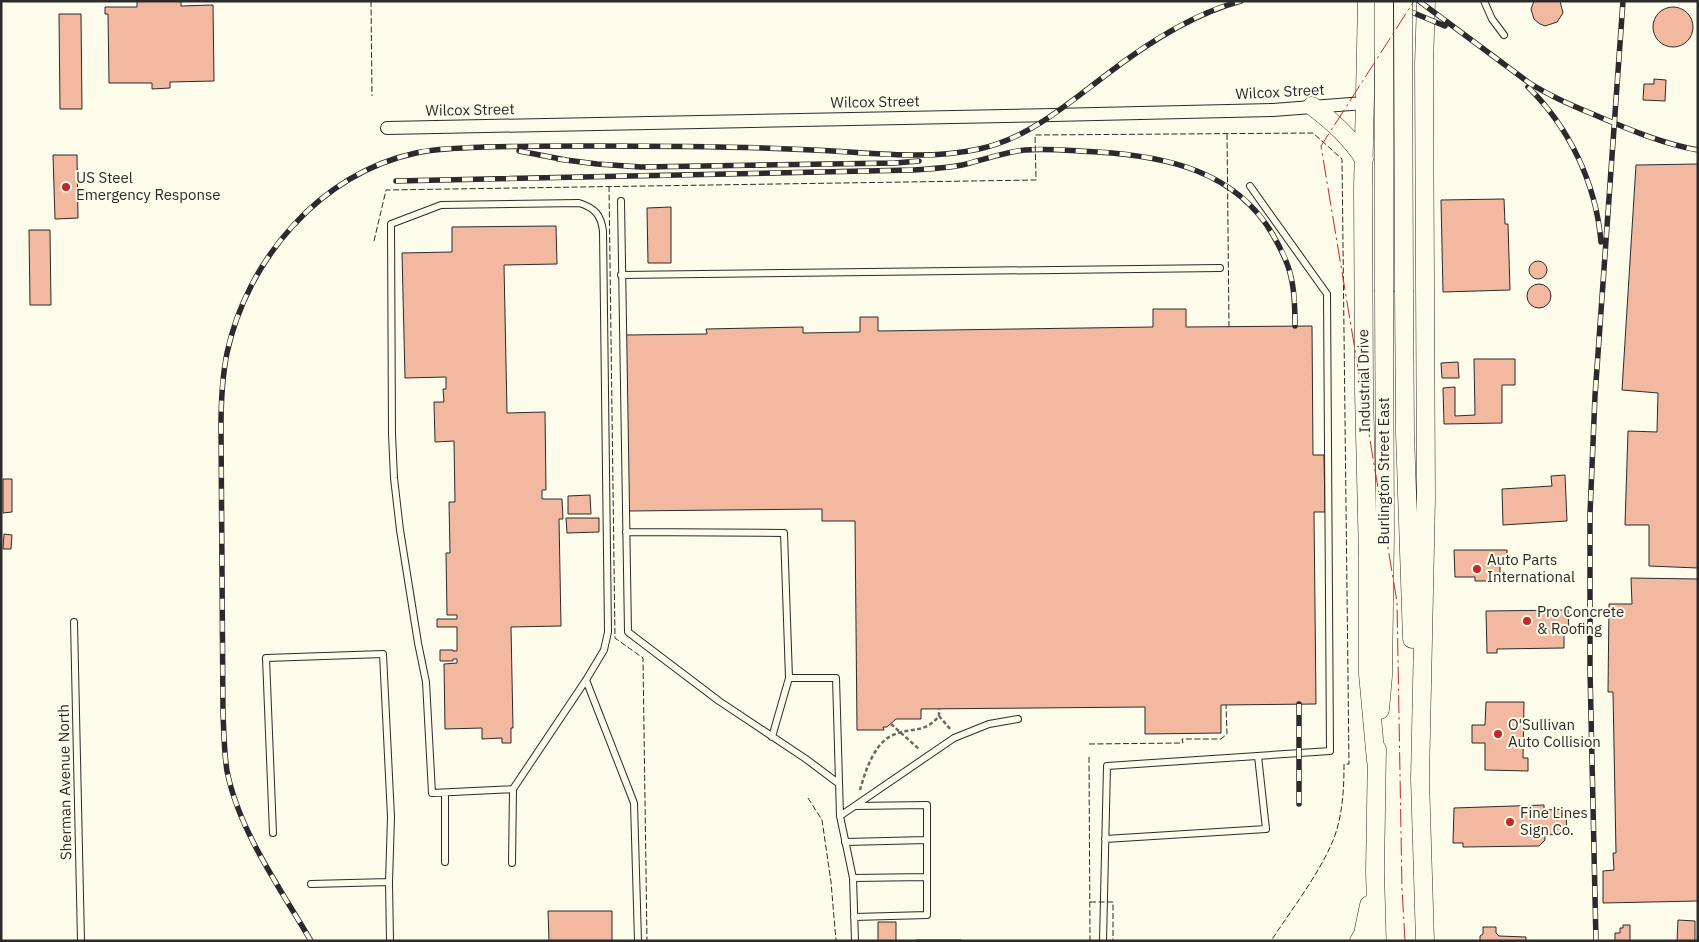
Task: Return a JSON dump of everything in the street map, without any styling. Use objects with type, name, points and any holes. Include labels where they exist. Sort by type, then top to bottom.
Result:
[{"type":"main road","name":"Industrial Drive","points":[[1367,1],[1364,103],[1364,391],[1368,559],[1368,674],[1376,761]]},
{"type":"main road","name":"Burlington Street East","points":[[1377,941],[1375,872],[1376,761],[1383,676],[1385,534],[1384,1]]},
{"type":"main road","name":"Burlington Street East","points":[[1403,1],[1407,496],[1416,753],[1420,779]]},
{"type":"main road","name":"Burlington Street East","points":[[1425,941],[1420,779],[1426,498],[1426,1]]},
{"type":"main road","points":[[1364,103],[1392,88],[1412,70],[1425,52]]},
{"type":"main road","points":[[1364,103],[1392,117],[1414,140],[1425,161]]},
{"type":"main road","points":[[1312,106],[1338,126],[1364,159]]},
{"type":"main road","points":[[1358,941],[1363,934],[1366,922],[1375,872]]},
{"type":"street","name":"Wilcox Street","points":[[387,128],[1273,110],[1364,103]]},
{"type":"lane","points":[[1484,1],[1492,19],[1504,35]]},
{"type":"lane","points":[[1103,941],[1107,766],[1330,750],[1328,294],[1250,186]]},
{"type":"lane","points":[[621,201],[628,632],[719,701],[838,783]]},
{"type":"lane","points":[[512,863],[513,789],[586,680],[604,650],[608,632],[604,231],[602,222],[594,209],[580,203],[452,204],[432,208],[391,224],[394,478],[400,530],[426,682],[432,793],[513,789]]},
{"type":"lane","points":[[621,275],[1220,268]]},
{"type":"lane","points":[[626,532],[784,533],[789,678],[772,737]]},
{"type":"lane","name":"Sherman Avenue North","points":[[74,622],[81,941]]},
{"type":"lane","points":[[272,833],[266,658],[382,654],[392,817],[389,882],[390,941]]},
{"type":"lane","points":[[789,678],[836,678],[840,816],[853,878],[855,941]]},
{"type":"lane","points":[[586,680],[634,803],[638,941]]},
{"type":"lane","points":[[840,816],[956,736],[989,724],[1018,719]]},
{"type":"lane","points":[[1105,839],[1266,829],[1258,756]]},
{"type":"lane","points":[[445,792],[445,862]]},
{"type":"lane","points":[[854,917],[927,915],[927,804],[855,806]]},
{"type":"lane","points":[[845,842],[927,840]]},
{"type":"lane","points":[[853,878],[927,877]]},
{"type":"lane","points":[[310,884],[389,882]]},
{"type":"path","points":[[939,709],[939,716],[956,736]]},
{"type":"path","points":[[855,806],[866,767],[888,738],[892,735],[926,727],[939,716]]},
{"type":"path","points":[[891,724],[925,756]]},
{"type":"building","points":[[137,1],[181,1],[181,6],[213,5],[214,81],[170,82],[170,88],[152,89],[152,83],[109,83],[108,14],[105,14],[105,7],[137,7]]},
{"type":"building","points":[[1534,1],[1560,1],[1563,13],[1557,22],[1545,26],[1540,24],[1534,19],[1531,9]]},
{"type":"building","points":[[1669,7],[1677,7],[1684,10],[1690,16],[1693,27],[1690,38],[1684,44],[1677,47],[1669,47],[1662,44],[1656,38],[1653,31],[1653,23],[1656,16],[1662,10]]},
{"type":"building","points":[[59,14],[81,14],[82,109],[60,109]]},
{"type":"building","points":[[1654,79],[1666,80],[1665,101],[1643,100],[1644,84],[1654,84]]},
{"type":"building","name":"US Steel Emergency Response","points":[[53,155],[77,155],[78,218],[55,219]]},
{"type":"building","points":[[1698,164],[1698,568],[1649,566],[1649,525],[1625,525],[1628,431],[1657,432],[1658,393],[1622,390],[1636,165]]},
{"type":"building","points":[[1504,199],[1505,224],[1508,224],[1510,290],[1443,292],[1441,200]]},
{"type":"building","points":[[671,207],[671,263],[648,263],[647,208]]},
{"type":"building","points":[[556,226],[557,264],[504,265],[507,413],[545,412],[546,490],[542,490],[542,499],[562,499],[563,519],[559,519],[561,626],[511,627],[513,728],[511,728],[511,743],[502,743],[502,738],[482,739],[482,728],[445,729],[444,664],[457,663],[457,659],[453,659],[453,661],[440,661],[440,650],[457,651],[457,627],[437,627],[437,619],[457,619],[457,615],[447,615],[446,553],[450,553],[449,502],[455,502],[454,441],[435,442],[434,402],[444,402],[443,389],[446,389],[446,377],[405,378],[402,253],[452,252],[452,227]]},
{"type":"building","points":[[29,230],[50,230],[51,305],[30,305]]},
{"type":"building","points":[[1534,261],[1542,261],[1547,266],[1545,277],[1534,279],[1529,274],[1529,266]]},
{"type":"building","points":[[1539,284],[1548,287],[1551,296],[1548,305],[1539,308],[1530,305],[1527,296],[1530,287]]},
{"type":"building","points":[[1153,309],[1186,309],[1186,327],[1312,326],[1313,455],[1324,455],[1325,512],[1314,512],[1316,704],[1221,705],[1221,733],[1145,734],[1145,707],[921,709],[921,719],[896,719],[887,727],[883,727],[884,730],[857,730],[855,521],[822,521],[822,509],[628,511],[626,335],[707,334],[706,329],[803,327],[803,333],[860,332],[860,317],[878,317],[878,331],[1153,327]]},
{"type":"building","points":[[1474,359],[1515,359],[1515,385],[1502,385],[1502,423],[1444,424],[1443,388],[1455,387],[1455,416],[1475,415]]},
{"type":"building","points":[[1458,362],[1459,378],[1442,378],[1441,363]]},
{"type":"building","points":[[1565,475],[1567,521],[1503,525],[1502,489],[1552,486],[1551,476]]},
{"type":"building","points":[[3,479],[12,479],[12,512],[3,513]]},
{"type":"building","points":[[590,495],[591,514],[568,514],[568,496]]},
{"type":"building","points":[[566,518],[599,518],[599,532],[567,533]]},
{"type":"building","points":[[4,534],[12,535],[11,549],[3,549]]},
{"type":"building","name":"Auto Parts International","points":[[1454,550],[1507,550],[1507,562],[1500,562],[1500,581],[1475,581],[1475,577],[1455,577]]},
{"type":"building","points":[[1631,578],[1698,579],[1698,901],[1603,903],[1603,871],[1614,870],[1613,853],[1616,853],[1613,692],[1608,692],[1609,604],[1632,604]]},
{"type":"building","name":"Pro Concrete & Roofing","points":[[1568,610],[1569,631],[1564,631],[1564,648],[1497,649],[1497,653],[1487,653],[1486,611]]},
{"type":"building","name":"O'Sullivan Auto Collision","points":[[1486,702],[1524,702],[1523,758],[1528,758],[1528,771],[1485,770],[1485,743],[1472,743],[1472,725],[1485,725]]},
{"type":"building","name":"Fine Lines Sign Co.","points":[[1544,805],[1544,810],[1566,809],[1567,834],[1545,835],[1545,840],[1539,846],[1463,847],[1463,843],[1453,843],[1454,808]]},
{"type":"building","points":[[548,911],[612,911],[612,941],[549,941]]},
{"type":"building","points":[[1678,920],[1695,921],[1695,941],[1677,941]]},
{"type":"building","points":[[878,922],[896,922],[896,941],[878,941]]},
{"type":"building","points":[[1623,925],[1630,925],[1630,941],[1615,941],[1615,933],[1620,933],[1620,928],[1623,928]]},
{"type":"building","points":[[1483,927],[1496,927],[1496,933],[1499,936],[1526,937],[1526,941],[1480,941]]},
{"type":"building","points":[[961,940],[961,941],[916,941]]},
{"type":"railway","points":[[311,941],[262,859],[241,815],[227,771],[223,714],[221,427],[224,372],[227,353],[237,318],[252,285],[271,254],[293,225],[320,200],[349,179],[381,163],[433,150],[510,146],[673,146],[917,155],[959,153],[979,149],[997,144],[1031,129],[1061,109],[1121,63],[1170,31],[1205,14],[1241,1]]},
{"type":"railway","points":[[1385,1],[1445,26]]},
{"type":"railway","points":[[1419,1],[1528,82],[1546,92],[1573,106],[1637,132],[1661,141],[1698,150]]},
{"type":"railway","points":[[1596,941],[1590,670],[1590,514],[1595,396],[1623,1]]},
{"type":"railway","points":[[1528,87],[1556,120],[1578,157],[1593,199],[1601,242]]},
{"type":"railway","points":[[396,181],[913,170],[956,166],[1009,152],[1034,149],[1123,154],[1148,158],[1173,163],[1197,171],[1219,182],[1240,196],[1258,213],[1273,235],[1288,266],[1293,289],[1295,326]]},
{"type":"railway","points":[[519,151],[566,160]]},
{"type":"railway","points":[[558,159],[641,167],[919,161]]},
{"type":"railway","points":[[1299,704],[1299,804]]},
{"type":"fence","points":[[371,1],[372,96]]},
{"type":"fence","points":[[374,241],[386,190],[1036,180],[1035,135],[1313,133],[1342,159],[1349,764],[1344,764],[1342,805],[1332,843],[1317,872],[1271,941]]},
{"type":"fence","points":[[1227,134],[1229,327]]},
{"type":"fence","points":[[609,186],[615,638],[643,658],[647,941]]},
{"type":"fence","points":[[1089,744],[1183,743],[1182,739],[1221,739],[1227,734],[1226,705]]},
{"type":"fence","points":[[1089,757],[1090,941]]},
{"type":"fence","points":[[808,798],[822,820],[831,882],[836,941]]},
{"type":"fence","points":[[1090,902],[1113,902],[1113,941]]},
{"type":"power","points":[[1405,941],[1402,889],[1397,602],[1321,146],[1414,1]]},
{"type":"place","name":"US Steel Emergency Response","points":[[66,187]]},
{"type":"place","name":"Auto Parts International","points":[[1477,569]]},
{"type":"place","name":"Pro Concrete & Roofing","points":[[1527,621]]},
{"type":"place","name":"O'Sullivan Auto Collision","points":[[1498,734]]},
{"type":"place","name":"Fine Lines Sign Co.","points":[[1510,822]]}]
